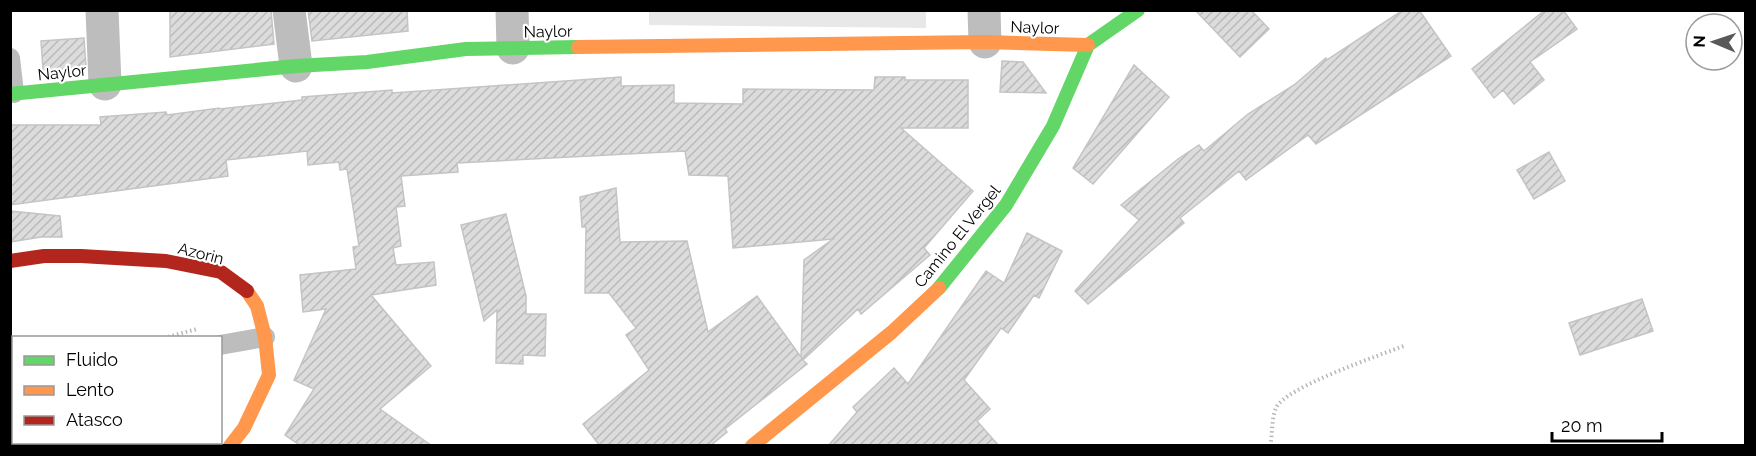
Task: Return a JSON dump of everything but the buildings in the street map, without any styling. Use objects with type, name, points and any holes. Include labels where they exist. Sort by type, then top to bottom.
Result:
[{"type":"street","points":[[102,10],[105,84]]},
{"type":"street","points":[[289,10],[296,66]]},
{"type":"street","points":[[512,10],[513,48]]},
{"type":"street","points":[[1088,45],[1138,10]]},
{"type":"street","name":"Naylor","points":[[12,93],[296,66],[367,62],[466,49],[984,26],[1088,45]]},
{"type":"street","name":"Camino El Vergel","points":[[752,446],[892,332],[932,296],[1006,205],[1053,126],[1088,45]]},
{"type":"street","name":"Azorin","points":[[10,261],[44,256],[166,261],[221,272],[247,290],[257,306],[265,337],[269,375],[244,428],[230,446]]},
{"type":"lane","points":[[10,58],[12,93]]},
{"type":"lane","points":[[222,345],[265,337]]},
{"type":"path","points":[[1270,446],[1276,409],[1283,398],[1301,388],[1406,345]]},
{"type":"shaded area","points":[[649,11],[926,11],[926,28],[649,25]]},
{"type":"traffic: fast","points":[[939,288],[1006,205],[1053,126],[1088,45],[1138,10]]},
{"type":"traffic: fast","points":[[10,94],[296,66],[367,62],[466,49],[578,47]]},
{"type":"traffic: slow","points":[[578,47],[985,42],[1088,45]]},
{"type":"traffic: slow","points":[[752,446],[892,332],[939,288]]},
{"type":"traffic: slow","points":[[230,446],[244,428],[269,375],[265,337],[257,306],[247,291]]},
{"type":"traffic: jam","points":[[10,261],[44,256],[166,261],[221,272],[247,291]]}]
